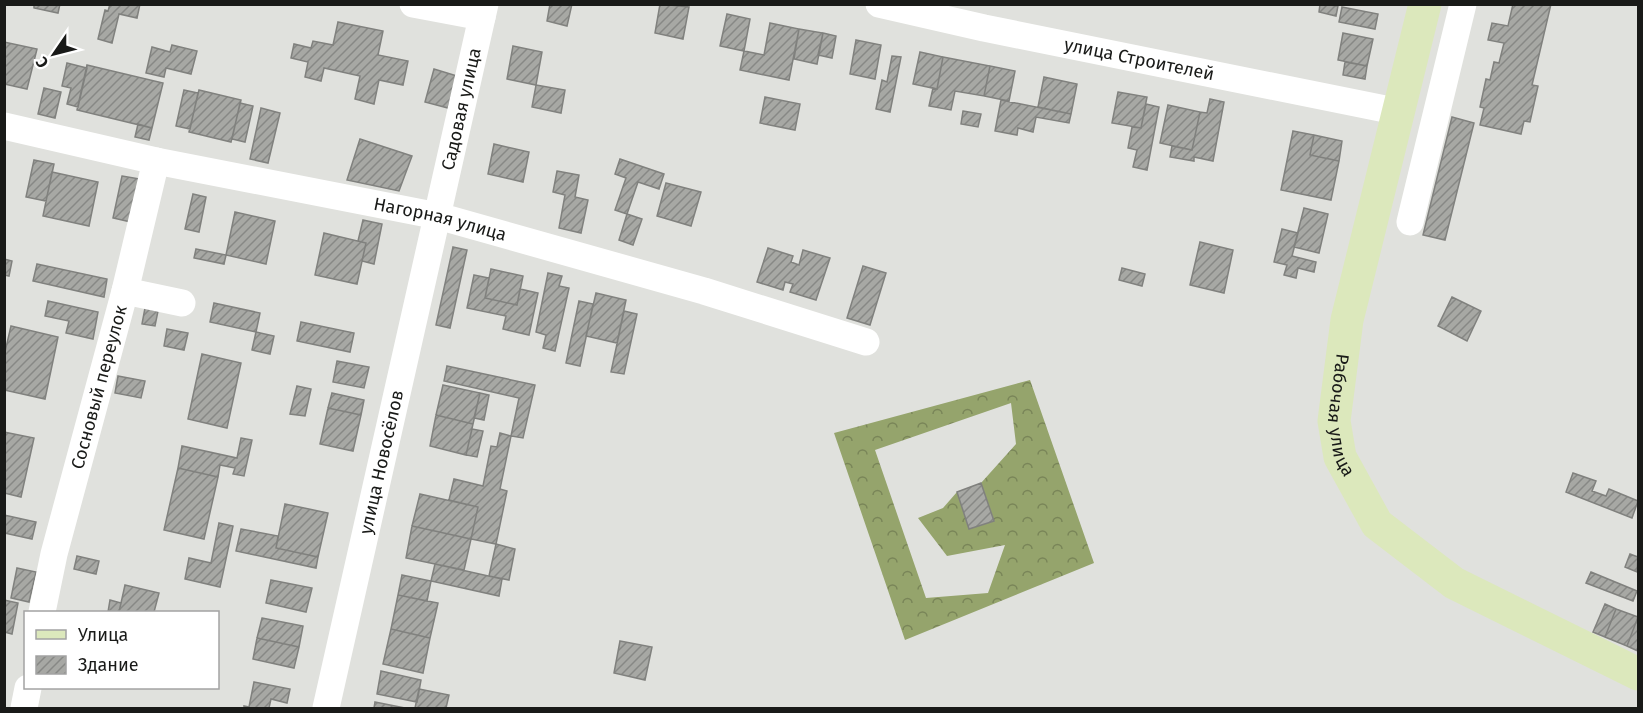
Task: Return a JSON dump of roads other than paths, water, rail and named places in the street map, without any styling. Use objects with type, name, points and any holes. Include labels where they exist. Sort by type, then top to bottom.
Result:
[{"type":"main road","name":"Рабочая улица","points":[[1425,4],[1347,320],[1334,421],[1340,457],[1377,524],[1454,583],[1638,675]]},
{"type":"street","points":[[413,4],[483,11]]},
{"type":"street","name":"улица Строителей","points":[[879,4],[984,28],[1400,112]]},
{"type":"street","points":[[1410,222],[1463,4]]},
{"type":"street","name":"Садовая улица","points":[[438,216],[483,11]]},
{"type":"street","name":"Нагорная улица","points":[[4,126],[156,161],[438,216],[704,291],[866,342]]},
{"type":"street","name":"Сосновый переулок","points":[[42,611],[54,554],[125,291],[156,161]]},
{"type":"street","name":"улица Новосёлов","points":[[326,708],[438,216]]},
{"type":"street","points":[[125,291],[182,303]]},
{"type":"street","points":[[24,708],[28,689]]}]
